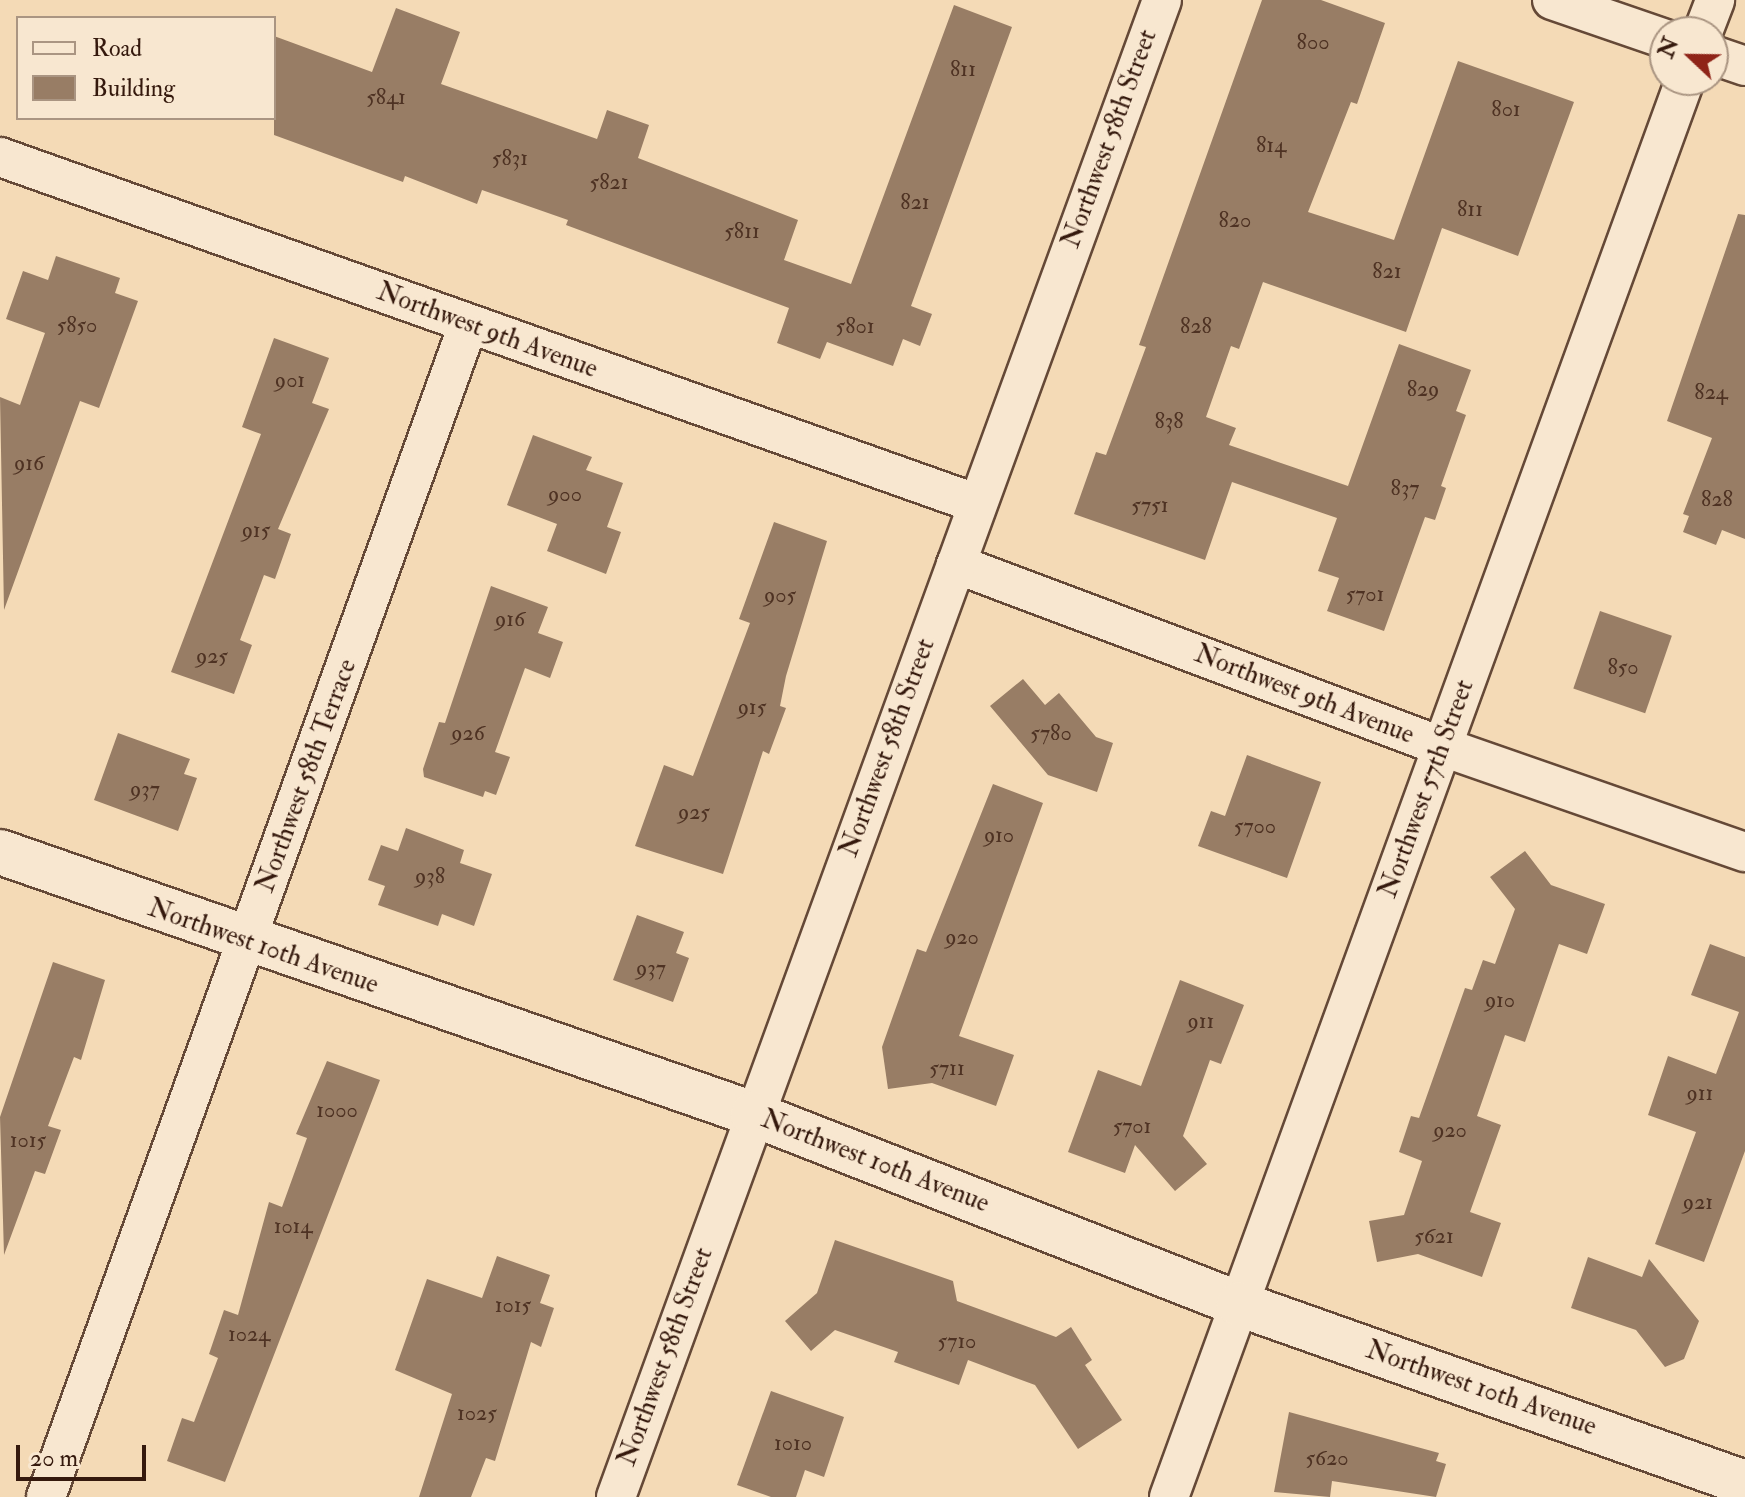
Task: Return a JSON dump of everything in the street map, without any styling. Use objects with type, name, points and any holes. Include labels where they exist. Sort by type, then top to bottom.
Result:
[{"type":"street","name":"Northwest 58th Street","points":[[616,1497],[753,1114],[956,564],[975,503],[1162,0]]},
{"type":"street","points":[[1552,0],[1649,33]]},
{"type":"street","name":"Northwest 57th Street","points":[[1169,1497],[1679,96]]},
{"type":"street","name":"Northwest 9th Avenue","points":[[0,157],[975,503]]},
{"type":"street","name":"Northwest 58th Terrace","points":[[46,1497],[468,325]]},
{"type":"street","name":"Northwest 9th Avenue","points":[[956,564],[1443,747],[1745,852]]},
{"type":"street","name":"Northwest 10th Avenue","points":[[0,852],[247,942],[753,1114],[1239,1304],[1745,1482]]},
{"type":"street","points":[[1739,1497],[1745,1482]]},
{"type":"building","points":[[1262,0],[1321,0],[1385,23],[1357,104],[1351,102],[1308,212],[1394,240],[1458,61],[1574,102],[1518,256],[1442,228],[1406,332],[1263,282],[1239,349],[1231,346],[1206,417],[1236,428],[1229,445],[1348,486],[1399,344],[1471,370],[1456,411],[1466,415],[1441,486],[1446,488],[1435,520],[1425,517],[1384,631],[1327,611],[1339,578],[1318,571],[1337,518],[1232,482],[1205,560],[1074,514],[1096,452],[1106,455],[1146,347],[1139,345]]},
{"type":"building","points":[[954,5],[1012,27],[911,306],[932,314],[920,346],[903,339],[893,366],[827,342],[820,359],[777,343],[789,308],[566,225],[568,220],[482,190],[477,204],[405,176],[403,182],[274,135],[276,37],[372,72],[396,8],[460,32],[441,84],[597,139],[607,110],[649,125],[638,158],[798,220],[784,260],[851,284]]},
{"type":"building","points":[[1738,214],[1745,215],[1745,539],[1722,530],[1716,545],[1683,532],[1689,516],[1683,514],[1712,438],[1667,421]]},
{"type":"building","points":[[56,256],[120,278],[115,293],[138,301],[99,408],[80,401],[4,610],[0,397],[20,405],[45,333],[6,319],[23,271],[48,280]]},
{"type":"building","points":[[274,338],[329,358],[312,403],[329,409],[278,529],[291,534],[275,579],[264,575],[240,640],[252,645],[234,694],[171,672],[261,434],[242,427]]},
{"type":"building","points":[[533,435],[592,457],[586,470],[623,483],[607,527],[621,532],[606,574],[547,551],[557,524],[507,505]]},
{"type":"building","points":[[774,522],[827,541],[786,676],[780,706],[786,708],[769,754],[763,751],[723,874],[635,846],[664,765],[693,776],[750,623],[739,619]]},
{"type":"building","points":[[491,586],[548,607],[538,633],[563,642],[550,678],[525,668],[495,752],[510,757],[496,795],[485,791],[483,797],[424,777],[423,769],[439,722],[445,723]]},
{"type":"building","points":[[1600,611],[1672,636],[1645,713],[1573,689]]},
{"type":"building","points":[[1023,679],[1045,705],[1059,693],[1096,737],[1113,743],[1097,792],[1048,775],[990,706]]},
{"type":"building","points":[[118,733],[190,759],[184,774],[197,778],[178,831],[94,800]]},
{"type":"building","points":[[1247,755],[1321,782],[1287,878],[1198,846],[1211,811],[1225,816]]},
{"type":"building","points":[[993,784],[1043,803],[959,1036],[1014,1055],[996,1106],[932,1083],[888,1089],[882,1047],[917,949],[926,952]]},
{"type":"building","points":[[406,828],[464,850],[460,863],[492,874],[474,926],[442,914],[438,926],[378,905],[385,886],[368,880],[381,845],[398,851]]},
{"type":"building","points":[[1525,851],[1551,885],[1605,904],[1587,954],[1559,944],[1525,1042],[1505,1035],[1477,1116],[1501,1125],[1470,1212],[1501,1223],[1482,1277],[1418,1254],[1377,1262],[1369,1221],[1404,1215],[1422,1161],[1399,1152],[1411,1116],[1419,1118],[1465,988],[1472,990],[1483,960],[1495,964],[1515,909],[1490,877]]},
{"type":"building","points":[[637,915],[684,932],[676,953],[689,958],[673,1002],[613,980]]},
{"type":"building","points":[[1710,944],[1745,957],[1745,1151],[1704,1262],[1655,1244],[1696,1132],[1648,1115],[1668,1056],[1716,1074],[1739,1012],[1691,995]]},
{"type":"building","points":[[53,962],[105,980],[81,1060],[74,1057],[48,1126],[61,1130],[45,1174],[35,1171],[4,1255],[0,1117]]},
{"type":"building","points":[[1180,980],[1244,1005],[1221,1064],[1210,1060],[1183,1136],[1207,1164],[1175,1191],[1135,1145],[1125,1173],[1068,1152],[1098,1070],[1141,1086]]},
{"type":"building","points":[[327,1061],[380,1080],[225,1482],[167,1461],[182,1418],[194,1422],[218,1358],[209,1354],[224,1310],[238,1315],[269,1202],[282,1207],[307,1138],[296,1134]]},
{"type":"building","points":[[835,1240],[953,1281],[957,1301],[1056,1337],[1071,1327],[1092,1360],[1085,1365],[1122,1420],[1078,1449],[1035,1385],[968,1360],[959,1385],[894,1362],[898,1352],[835,1330],[811,1351],[785,1321],[817,1293]]},
{"type":"building","points":[[497,1256],[550,1275],[540,1303],[554,1308],[541,1347],[531,1342],[495,1461],[486,1458],[471,1497],[419,1497],[452,1394],[395,1370],[427,1279],[482,1298]]},
{"type":"building","points":[[1588,1257],[1642,1277],[1649,1259],[1699,1321],[1684,1359],[1665,1367],[1636,1330],[1571,1308]]},
{"type":"building","points":[[771,1391],[844,1417],[824,1477],[805,1470],[796,1497],[771,1497],[737,1485]]},
{"type":"building","points":[[1289,1412],[1439,1453],[1436,1461],[1446,1464],[1436,1497],[1332,1481],[1330,1497],[1274,1492]]}]
